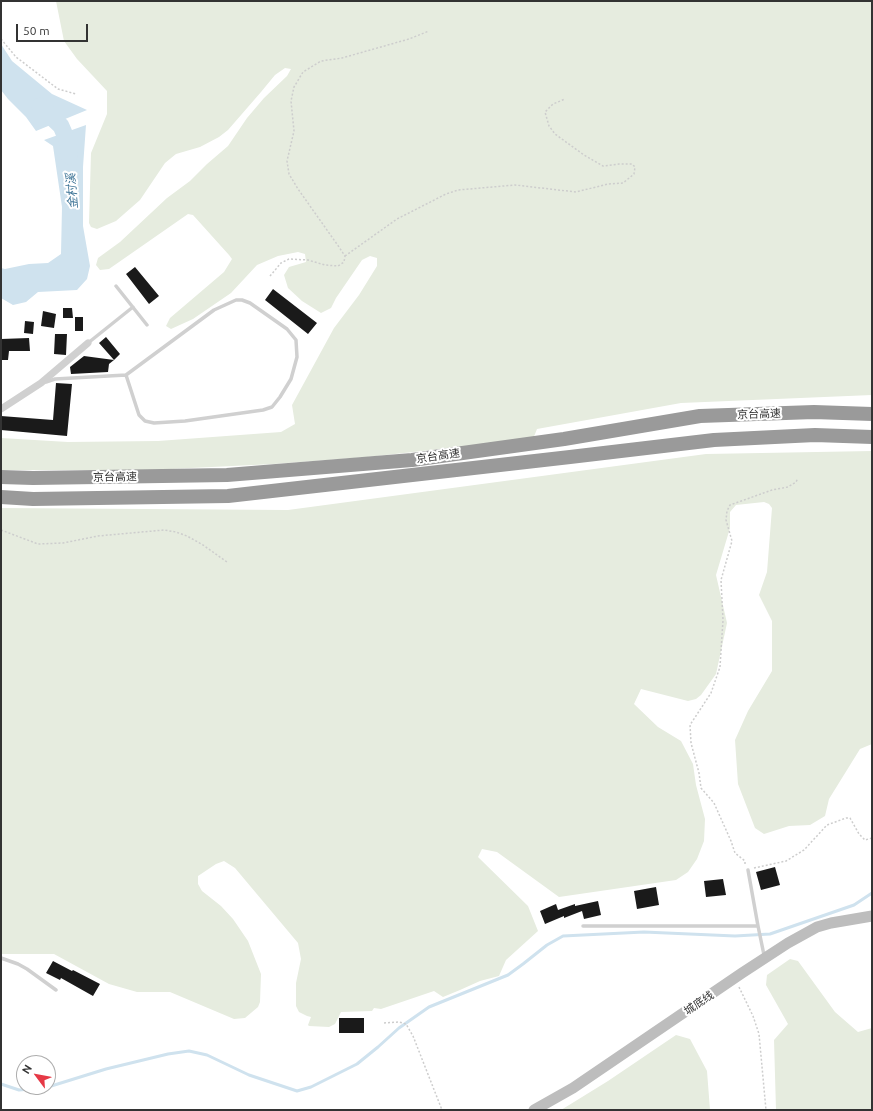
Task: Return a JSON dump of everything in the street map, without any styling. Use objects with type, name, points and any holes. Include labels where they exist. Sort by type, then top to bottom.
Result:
[{"type":"highway","name":"京台高速","points":[[1,477],[227,476],[412,460],[564,439],[700,416],[814,412],[872,414]]},
{"type":"highway","name":"京台高速","points":[[1,497],[33,499],[228,496],[714,440],[815,435],[872,436]]},
{"type":"main road","name":"城底线","points":[[534,1110],[573,1088],[788,943],[817,928],[831,923],[872,916]]},
{"type":"street","points":[[1,409],[41,383],[88,343]]},
{"type":"lane","points":[[116,286],[147,325]]},
{"type":"lane","points":[[41,383],[55,379],[126,375],[214,310],[236,300],[242,300],[250,303],[288,329],[296,340],[297,356],[291,379],[272,407],[263,410],[185,421],[154,423],[145,421],[139,414],[126,375]]},
{"type":"lane","points":[[88,343],[133,308]]},
{"type":"lane","points":[[748,870],[765,958]]},
{"type":"lane","points":[[583,926],[758,926]]},
{"type":"lane","points":[[1,958],[27,969],[56,990]]},
{"type":"path","points":[[270,276],[282,262],[289,259],[308,260],[324,265],[338,266],[344,262],[344,256],[289,174],[287,161],[294,131],[291,101],[294,87],[303,72],[321,61],[342,58],[409,39],[429,31]]},
{"type":"path","points":[[1,38],[16,57],[58,89],[76,94]]},
{"type":"path","points":[[344,256],[398,219],[446,194],[458,190],[515,185],[576,192],[608,184],[623,183],[634,174],[635,167],[632,164],[603,166],[584,155],[555,134],[549,126],[545,112],[553,104],[565,99]]},
{"type":"path","points":[[798,478],[796,482],[788,487],[772,490],[730,505],[726,510],[726,520],[732,541],[721,580],[723,620],[720,667],[711,693],[690,725],[691,743],[699,773],[701,788],[714,803],[731,841],[734,853],[744,861],[748,870],[786,861],[804,850],[827,825],[846,818],[850,818],[859,834],[865,840],[872,838]]},
{"type":"path","points":[[1,530],[38,544],[63,543],[98,536],[164,530],[187,536],[227,562]]},
{"type":"path","points":[[734,978],[753,1016],[759,1034],[766,1110]]},
{"type":"path","points":[[384,1023],[398,1022],[406,1024],[442,1110]]},
{"type":"shaded area","points":[[56,1],[872,1],[872,395],[681,403],[537,429],[533,439],[367,457],[274,464],[149,470],[1,470],[1,438],[68,442],[158,441],[281,432],[295,424],[292,405],[334,328],[359,295],[377,266],[377,258],[370,256],[362,260],[336,298],[331,308],[321,313],[302,301],[288,288],[284,275],[289,267],[306,262],[305,254],[298,252],[278,256],[257,265],[231,293],[193,319],[171,329],[166,326],[170,318],[224,272],[232,259],[193,215],[188,214],[109,269],[100,270],[96,265],[98,258],[120,242],[167,198],[190,181],[228,146],[247,118],[264,98],[287,76],[291,69],[285,68],[275,75],[228,130],[219,137],[200,147],[176,154],[165,163],[140,200],[116,221],[97,229],[91,227],[89,223],[91,153],[107,114],[107,91],[77,59],[64,41]]},
{"type":"shaded area","points":[[872,451],[872,744],[860,749],[829,799],[825,816],[810,825],[789,826],[764,834],[755,828],[738,784],[735,740],[748,711],[772,671],[772,621],[759,595],[767,572],[772,508],[769,504],[764,502],[736,505],[730,512],[730,528],[716,575],[727,623],[716,674],[701,695],[696,699],[688,701],[641,689],[634,704],[658,727],[681,741],[693,764],[696,785],[705,819],[704,841],[697,859],[688,872],[676,880],[559,897],[497,852],[482,849],[478,857],[528,906],[538,931],[506,960],[499,976],[480,981],[443,997],[434,991],[381,1009],[374,1008],[372,1011],[341,1012],[335,1024],[329,1027],[309,1026],[311,1017],[299,1012],[296,1006],[296,983],[301,959],[298,943],[235,868],[224,861],[216,864],[198,876],[198,884],[202,891],[221,906],[233,919],[248,941],[261,974],[260,1002],[258,1007],[245,1018],[234,1019],[170,992],[137,992],[109,984],[54,954],[1,953],[1,508],[288,510],[706,454]]},
{"type":"shaded area","points":[[790,959],[798,961],[835,1012],[858,1032],[872,1028],[872,1110],[776,1110],[774,1040],[788,1024],[766,985],[767,975]]},
{"type":"shaded area","points":[[676,1035],[690,1039],[707,1071],[710,1110],[561,1110],[608,1081]]},
{"type":"water","points":[[1,44],[12,61],[52,94],[87,110],[36,131],[26,117],[1,90]]},
{"type":"water","points":[[86,125],[83,167],[83,226],[90,266],[87,279],[77,290],[38,292],[26,302],[13,305],[1,298],[1,268],[5,269],[29,264],[48,263],[61,254],[62,207],[53,146],[44,140]]},
{"type":"building","points":[[135,267],[159,296],[149,304],[126,274]]},
{"type":"building","points":[[273,289],[317,323],[308,334],[265,300]]},
{"type":"building","points":[[63,308],[72,308],[73,318],[63,318]]},
{"type":"building","points":[[43,311],[56,314],[54,328],[41,326]]},
{"type":"building","points":[[75,317],[83,317],[83,331],[75,331]]},
{"type":"building","points":[[25,321],[34,322],[33,334],[24,333]]},
{"type":"building","points":[[55,334],[67,334],[66,355],[54,354]]},
{"type":"building","points":[[106,337],[120,354],[114,360],[99,343]]},
{"type":"building","points":[[29,338],[30,351],[9,351],[8,360],[1,360],[1,339]]},
{"type":"building","points":[[84,356],[114,360],[109,364],[108,372],[71,374],[70,367]]},
{"type":"building","points":[[56,383],[72,384],[67,436],[1,430],[1,416],[53,420]]},
{"type":"building","points":[[775,867],[780,885],[761,890],[756,872]]},
{"type":"building","points":[[723,879],[726,895],[706,897],[704,881]]},
{"type":"building","points":[[656,887],[659,905],[637,909],[634,891]]},
{"type":"building","points":[[598,901],[601,915],[584,919],[582,911],[564,918],[564,916],[545,924],[540,911],[556,904],[558,910],[575,904],[575,906]]},
{"type":"building","points":[[53,961],[100,984],[93,996],[61,978],[60,980],[46,973]]},
{"type":"building","points":[[339,1018],[364,1018],[364,1033],[339,1033]]},
{"type":"waterway","name":"金村溪","points":[[40,106],[61,126],[67,140],[69,156]]},
{"type":"waterway","points":[[56,1085],[106,1069],[168,1054],[189,1051],[207,1055],[249,1075],[297,1091],[311,1087],[357,1064],[399,1028],[429,1007],[508,975],[547,945],[563,936],[644,932],[735,936],[770,934],[854,905],[872,893]]},
{"type":"waterway","points":[[1,1084],[16,1089]]}]
